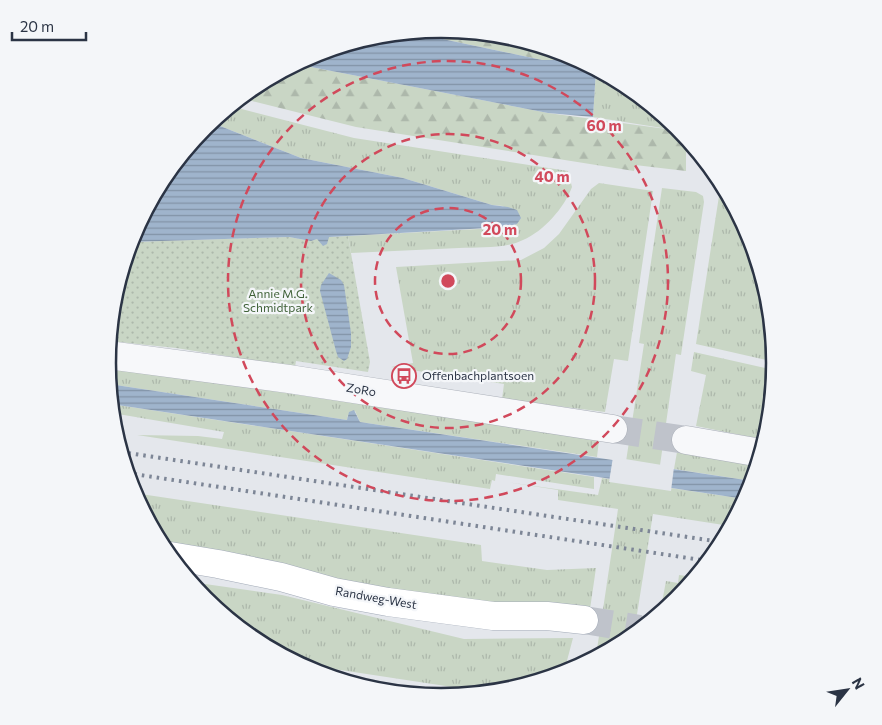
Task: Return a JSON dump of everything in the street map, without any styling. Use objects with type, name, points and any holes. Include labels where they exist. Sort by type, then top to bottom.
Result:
[{"type":"main road","name":"Randweg-West","points":[[182,558],[281,577],[334,592],[388,602],[493,616],[547,616],[584,620]]},
{"type":"lane","name":"ZoRo","points":[[116,356],[198,366],[613,429]]},
{"type":"lane","points":[[686,440],[754,452]]},
{"type":"green space","points":[[438,38],[483,40],[525,49],[558,60],[542,60]]},
{"type":"green space","points":[[308,66],[548,113],[667,129],[686,149],[686,171],[635,165],[634,171],[356,127],[249,100],[278,81]]},
{"type":"green space","points":[[596,77],[622,92],[666,129],[593,117]]},
{"type":"green space","points":[[239,108],[354,138],[568,171],[572,187],[559,211],[546,225],[531,236],[516,243],[492,247],[351,253],[348,236],[497,228],[517,224],[503,206],[492,205],[403,178],[301,158],[219,126]]},
{"type":"green space","points":[[599,183],[653,191],[628,361],[614,359],[605,412],[502,399],[504,384],[391,367],[413,363],[396,267],[521,260],[544,248],[559,234],[591,189]]},
{"type":"green space","points":[[662,188],[696,192],[703,196],[704,202],[681,355],[676,354],[657,486],[736,498],[722,525],[653,514],[636,623],[597,648],[618,509],[558,500],[558,490],[500,481],[598,495],[602,478],[623,481],[644,344],[639,343]]},
{"type":"green space","points":[[719,196],[741,238],[755,278],[763,320],[766,360],[696,344]]},
{"type":"green space","name":"Annie M.G. Schmidtpark","points":[[348,236],[370,362],[368,372],[296,361],[295,367],[176,348],[117,342],[122,299],[140,242],[289,237],[311,241],[317,239],[325,245],[328,237]]},
{"type":"green space","points":[[694,352],[766,368],[763,405],[757,438],[696,426],[706,375],[691,371]]},
{"type":"green space","points":[[116,370],[206,381],[599,440],[597,457],[360,422],[355,411],[348,415],[347,420],[117,385]]},
{"type":"green space","points":[[119,405],[594,477],[594,489],[496,474],[495,481],[492,480],[490,489],[137,435],[198,436],[222,439],[224,432],[120,414]]},
{"type":"green space","points":[[677,452],[750,465],[744,480],[674,469]]},
{"type":"green space","points":[[145,495],[481,545],[482,561],[547,570],[596,568],[590,609],[510,606],[353,584],[223,553],[172,545]]},
{"type":"green space","points":[[679,575],[686,576],[662,600],[666,581],[678,583]]},
{"type":"green space","points":[[203,584],[282,595],[464,639],[573,638],[565,663],[504,681],[454,687],[334,669],[317,663],[260,633],[227,607]]},
{"type":"water","points":[[438,38],[542,60],[559,60],[585,71],[596,77],[593,117],[548,113],[308,66],[337,55],[378,44],[399,40]]},
{"type":"water","points":[[219,126],[301,158],[403,178],[492,205],[517,210],[521,218],[517,224],[505,227],[329,237],[327,244],[323,246],[317,239],[311,241],[289,237],[140,242],[171,182],[197,148]]},
{"type":"water","points":[[329,273],[341,280],[344,285],[351,333],[351,347],[347,359],[344,361],[338,357],[320,291],[321,285]]},
{"type":"water","points":[[117,385],[347,420],[349,412],[354,410],[360,422],[744,480],[736,498],[119,405]]},
{"type":"pier","points":[[613,457],[674,467],[671,491],[609,482]]},
{"type":"tunnel","points":[[613,429],[686,440]]},
{"type":"tunnel","points":[[584,620],[629,627]]},
{"type":"railway","points":[[129,453],[712,541]]},
{"type":"railway","points":[[136,474],[699,560]]},
{"type":"place","name":"Offenbachplantsoen","points":[[404,376]]}]
